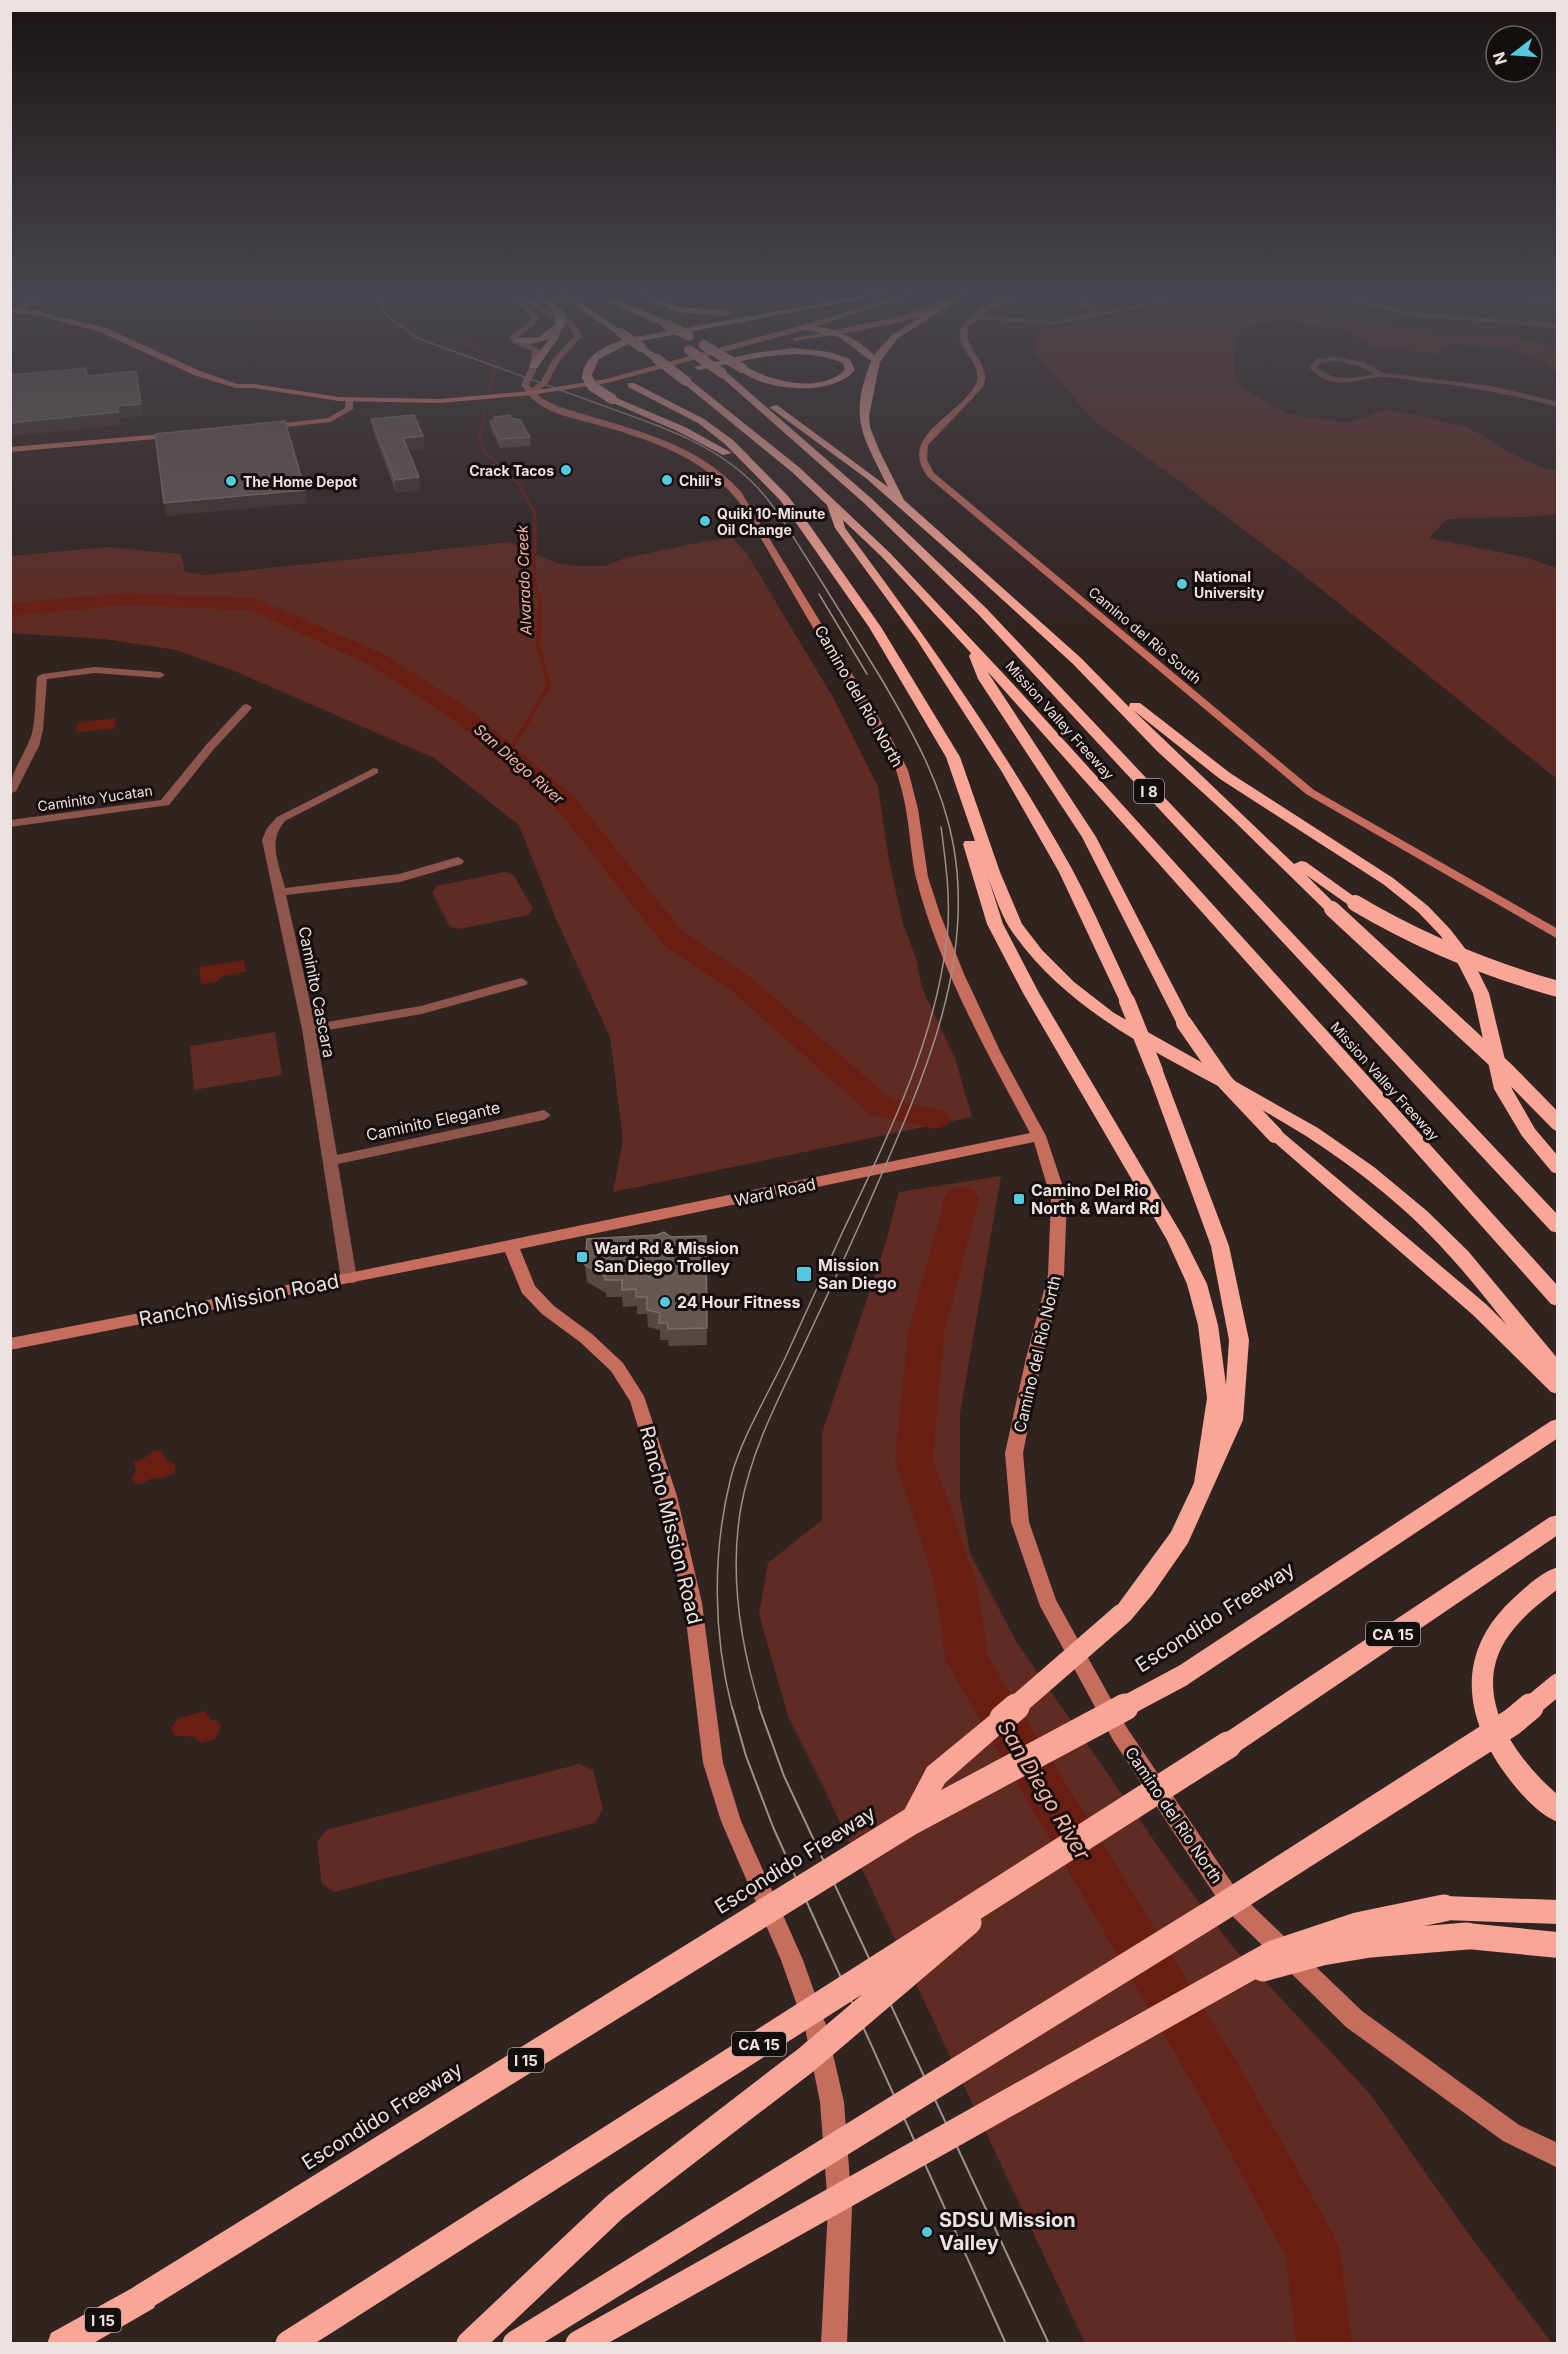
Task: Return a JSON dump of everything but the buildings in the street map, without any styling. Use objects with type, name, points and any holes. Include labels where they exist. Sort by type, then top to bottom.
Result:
[{"type":"highway","points":[[623,404],[711,444],[762,475]]},
{"type":"highway","points":[[670,404],[701,421],[729,442],[784,498],[875,627],[943,744],[953,757],[993,872],[1015,924],[1036,953],[1068,985],[1108,1016],[1312,1132],[1368,1171],[1420,1215],[1461,1256],[1557,1373]]},
{"type":"highway","name":"Mission Valley Freeway","points":[[714,404],[832,502],[886,555],[971,646],[1557,1299]]},
{"type":"highway","name":"Mission Valley Freeway","points":[[757,404],[868,501],[982,611],[1557,1227]]},
{"type":"highway","points":[[769,404],[797,422],[900,501],[1077,661],[1163,749],[1506,1070],[1557,1123]]},
{"type":"highway","points":[[866,404],[863,419],[871,443],[900,501]]},
{"type":"highway","points":[[832,502],[840,528],[922,639],[1009,772],[1066,872],[1127,1001],[1220,1246],[1239,1340],[1233,1420],[1180,1537],[1144,1589],[1122,1614],[936,1774],[910,1822]]},
{"type":"highway","points":[[971,646],[984,679],[1077,818],[1099,856],[1200,1051],[1226,1084],[1275,1135],[1480,1310],[1557,1387]]},
{"type":"highway","points":[[1077,661],[1217,771],[1388,881],[1434,920],[1462,955],[1481,993],[1503,1089],[1528,1132],[1557,1168]]},
{"type":"highway","points":[[943,744],[942,753],[995,924],[1031,993],[1160,1211],[1197,1284],[1208,1325],[1217,1398],[1204,1482]]},
{"type":"highway","points":[[1239,818],[1355,903],[1397,927],[1493,969],[1557,989]]},
{"type":"highway","name":"Escondido Freeway","points":[[62,2343],[143,2298],[910,1822],[1182,1676],[1557,1427]]},
{"type":"highway","name":"CA 15","points":[[289,2343],[1228,1745],[1557,1523]]},
{"type":"highway","points":[[1557,1576],[1513,1613],[1496,1635],[1486,1658],[1481,1688],[1489,1723],[1508,1760],[1541,1798],[1557,1811]]},
{"type":"highway","points":[[516,2343],[1216,1911],[1503,1729],[1557,1684]]},
{"type":"highway","points":[[471,2343],[615,2208],[806,2060],[1022,1877]]},
{"type":"highway","points":[[579,2343],[1273,1954],[1314,1937],[1377,1920],[1444,1908],[1557,1912]]},
{"type":"highway","points":[[1235,1975],[1322,1953],[1370,1944],[1467,1936],[1557,1945]]},
{"type":"main road","points":[[364,404],[437,408],[489,404]]},
{"type":"street","points":[[256,427],[322,417],[347,404]]},
{"type":"street","name":"Camino del Rio North","points":[[546,404],[689,456],[720,476],[746,505],[902,770],[912,809],[922,877],[934,914],[957,974],[994,1053],[1039,1136],[1059,1199],[1056,1275],[1034,1358],[1014,1453],[1020,1522],[1047,1601],[1120,1734],[1230,1899],[1354,2019],[1511,2133],[1557,2156]]},
{"type":"street","name":"Camino del Rio South","points":[[962,404],[924,444],[921,455],[923,465],[931,475],[1310,792],[1557,935]]},
{"type":"street","points":[[10,450],[179,434]]},
{"type":"street","points":[[10,791],[33,746],[38,730],[42,677],[95,670],[160,675]]},
{"type":"street","name":"Caminito Yucatan","points":[[10,824],[165,803],[210,747],[247,707]]},
{"type":"street","name":"Caminito Cascara","points":[[349,1279],[309,1029],[268,840],[273,828],[281,819],[374,771]]},
{"type":"street","points":[[281,892],[400,878],[458,861]]},
{"type":"street","points":[[309,1029],[422,1010],[521,982]]},
{"type":"street","name":"Caminito Elegante","points":[[330,1161],[544,1115]]},
{"type":"street","name":"Ward Road","points":[[511,1246],[1039,1136]]},
{"type":"street","name":"Rancho Mission Road","points":[[10,1344],[511,1246],[520,1275],[528,1289],[548,1310],[586,1338],[617,1367],[642,1409],[664,1485],[693,1603],[713,1763],[731,1821],[792,1960],[816,2028],[832,2102],[840,2207],[834,2343]]},
{"type":"shaded area","points":[[1079,404],[1270,404],[1287,414],[1349,423],[1386,409],[1468,427],[1505,450],[1543,468],[1557,471],[1557,514],[1447,519],[1429,538],[1524,557],[1557,568],[1557,779],[1301,573],[1185,485],[1092,419]]},
{"type":"shaded area","points":[[733,538],[747,554],[834,699],[878,787],[889,860],[903,924],[916,958],[922,988],[955,1058],[972,1117],[613,1192],[623,1139],[610,1037],[556,919],[519,825],[434,758],[237,672],[176,650],[104,639],[11,633],[11,556],[107,547],[181,554],[185,572],[205,575],[510,542],[556,563],[575,566],[605,566],[625,558]]},
{"type":"shaded area","points":[[116,718],[114,729],[76,732],[77,723]]},
{"type":"shaded area","points":[[505,872],[513,874],[533,909],[528,915],[459,929],[450,927],[432,892],[437,886]]},
{"type":"shaded area","points":[[244,960],[246,972],[222,976],[217,982],[201,984],[199,967]]},
{"type":"shaded area","points":[[275,1032],[282,1075],[194,1090],[190,1046]]},
{"type":"shaded area","points":[[1001,1176],[960,1414],[960,1496],[970,1553],[1017,1643],[1171,1865],[1232,1946],[1370,2094],[1476,2244],[1552,2343],[1085,2343],[788,1716],[759,1614],[768,1563],[822,1520],[822,1433],[885,1245],[899,1192]]},
{"type":"shaded area","points":[[155,1450],[162,1451],[166,1460],[175,1464],[175,1472],[165,1478],[150,1479],[142,1484],[134,1483],[131,1478],[136,1472],[134,1462]]},
{"type":"shaded area","points":[[205,1711],[211,1720],[217,1721],[221,1726],[216,1739],[201,1743],[194,1737],[177,1736],[173,1732],[171,1728],[179,1718]]},
{"type":"shaded area","points":[[579,1764],[593,1770],[603,1809],[595,1823],[334,1892],[322,1884],[317,1842],[326,1830]]},
{"type":"waterway","name":"Alvarado Creek","points":[[485,412],[479,439],[484,451],[518,483],[534,512],[535,525]]},
{"type":"waterway","name":"Alvarado Creek","points":[[508,754],[549,686],[538,645],[540,600],[534,582],[535,525]]},
{"type":"waterway","name":"San Diego River","points":[[10,610],[124,599],[254,604],[378,660],[466,718],[565,802],[673,938],[741,984],[881,1107],[935,1119]]},
{"type":"waterway","name":"San Diego River","points":[[962,1198],[926,1333],[914,1459],[955,1581],[967,1661],[1220,2082],[1313,2251],[1324,2344]]},
{"type":"tram line","points":[[598,404],[672,432],[714,453],[751,481],[767,498],[844,618],[915,738],[934,779],[953,843],[958,887],[957,930],[952,973],[929,1057],[914,1098],[851,1243],[766,1426],[751,1466],[741,1507],[736,1558],[738,1609],[747,1659],[760,1708]]},
{"type":"tram line","points":[[819,594],[867,674]]},
{"type":"tram line","points":[[732,1708],[721,1651],[717,1593],[720,1534],[731,1477],[749,1430],[787,1354],[892,1125],[932,1015],[941,977],[948,924],[948,896],[941,827]]},
{"type":"tram line","points":[[732,1707],[746,1756],[773,1827],[1006,2344]]},
{"type":"tram line","points":[[759,1707],[784,1776],[1049,2344]]},
{"type":"place","name":"Crack Tacos","points":[[566,470]]},
{"type":"place","name":"Chili's","points":[[667,480]]},
{"type":"place","name":"The Home Depot","points":[[231,481]]},
{"type":"place","name":"Quiki 10-Minute Oil Change","points":[[705,521]]},
{"type":"place","name":"National University","points":[[1182,584]]},
{"type":"place","name":"Camino Del Rio North & Ward Rd","points":[[1019,1199]]},
{"type":"place","name":"Ward Rd & Mission San Diego Trolley","points":[[582,1257]]},
{"type":"place","name":"Mission San Diego","points":[[804,1274]]},
{"type":"place","name":"24 Hour Fitness","points":[[665,1302]]},
{"type":"place","name":"SDSU Mission Valley","points":[[927,2232]]}]
